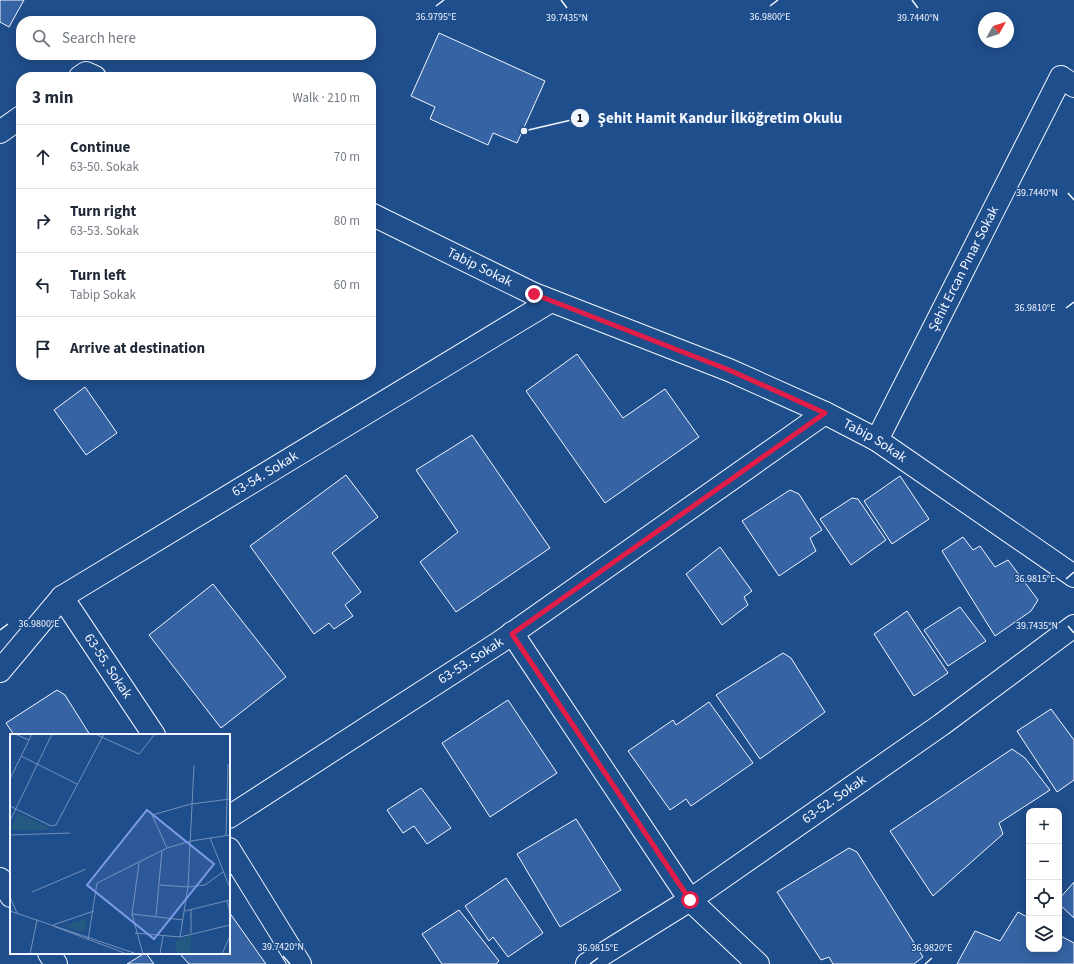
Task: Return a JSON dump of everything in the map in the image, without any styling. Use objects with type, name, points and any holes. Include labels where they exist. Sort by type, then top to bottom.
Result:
[{"type":"street","name":"Şehit Ercan Pınar Sokak","points":[[877,440],[1068,82]]},
{"type":"street","points":[[0,132],[16,121]]},
{"type":"street","name":"Tabip Sokak","points":[[376,216],[551,301],[729,370],[825,413],[877,440],[1074,576]]},
{"type":"street","name":"63-54. Sokak","points":[[0,671],[62,597],[551,301]]},
{"type":"street","name":"63-53. Sokak","points":[[230,817],[512,634],[825,413]]},
{"type":"street","name":"63-55. Sokak","points":[[62,597],[153,734]]},
{"type":"street","name":"63-52. Sokak","points":[[587,964],[690,900],[941,725],[1074,626]]},
{"type":"street","points":[[512,634],[690,900],[758,964]]},
{"type":"street","points":[[230,851],[300,964]]},
{"type":"street","points":[[0,879],[10,894]]},
{"type":"street","points":[[50,954],[56,964]]},
{"type":"building","points":[[0,0],[24,0],[9,27],[0,22]]},
{"type":"building","points":[[439,33],[545,81],[517,143],[493,133],[488,145],[430,119],[435,107],[411,96]]},
{"type":"building","points":[[577,354],[623,418],[665,389],[699,437],[605,503],[526,391]]},
{"type":"building","points":[[85,387],[117,433],[86,455],[54,410]]},
{"type":"building","points":[[472,435],[550,548],[456,612],[420,562],[458,532],[416,470]]},
{"type":"building","points":[[346,475],[378,517],[332,553],[361,592],[345,605],[353,616],[334,629],[329,623],[314,634],[250,546]]},
{"type":"building","points":[[900,476],[929,519],[892,544],[864,501]]},
{"type":"building","points":[[790,490],[799,494],[822,530],[810,538],[816,551],[779,576],[742,521]]},
{"type":"building","points":[[852,498],[858,499],[886,540],[851,565],[820,519]]},
{"type":"building","points":[[963,537],[973,550],[980,546],[995,567],[1008,560],[1038,600],[1031,611],[995,636],[942,551]]},
{"type":"building","points":[[720,547],[752,591],[744,597],[748,605],[722,625],[686,574]]},
{"type":"building","points":[[213,584],[286,677],[221,728],[149,635]]},
{"type":"building","points":[[960,607],[986,641],[948,666],[924,630]]},
{"type":"building","points":[[907,611],[948,673],[914,696],[874,634]]},
{"type":"building","points":[[783,653],[791,658],[825,712],[760,759],[716,695]]},
{"type":"building","points":[[57,690],[65,695],[89,734],[13,734],[6,723]]},
{"type":"building","points":[[508,700],[557,773],[490,817],[442,743]]},
{"type":"building","points":[[709,702],[753,763],[691,806],[686,799],[670,810],[628,751],[673,720],[676,725]]},
{"type":"building","points":[[1051,709],[1074,740],[1074,780],[1057,792],[1017,731]]},
{"type":"building","points":[[1012,749],[1025,758],[1050,790],[999,823],[1003,834],[933,896],[890,831]]},
{"type":"building","points":[[421,788],[451,828],[427,844],[414,826],[403,833],[387,810]]},
{"type":"building","points":[[576,819],[621,890],[560,927],[517,854]]},
{"type":"building","points":[[849,848],[857,852],[923,957],[914,964],[833,964],[829,957],[821,960],[777,892]]},
{"type":"building","points":[[506,878],[543,933],[508,957],[493,937],[489,941],[465,906]]},
{"type":"building","points":[[1074,882],[1074,918],[1062,907],[1062,896]]},
{"type":"building","points":[[459,910],[499,961],[496,964],[442,964],[422,934]]},
{"type":"building","points":[[1018,912],[1026,916],[1026,952],[1062,952],[1062,937],[1074,943],[1074,964],[957,964],[975,931],[1000,941]]},
{"type":"building","points":[[230,913],[266,964],[189,964],[181,955],[230,954]]},
{"type":"building","points":[[143,954],[147,954],[154,964],[127,964]]},
{"type":"place","name":"Şehit Hamit Kandur İlköğretim Okulu","points":[[524,131]]},
{"type":"route","points":[[534,294],[729,370],[825,413],[512,634],[690,900]]}]
